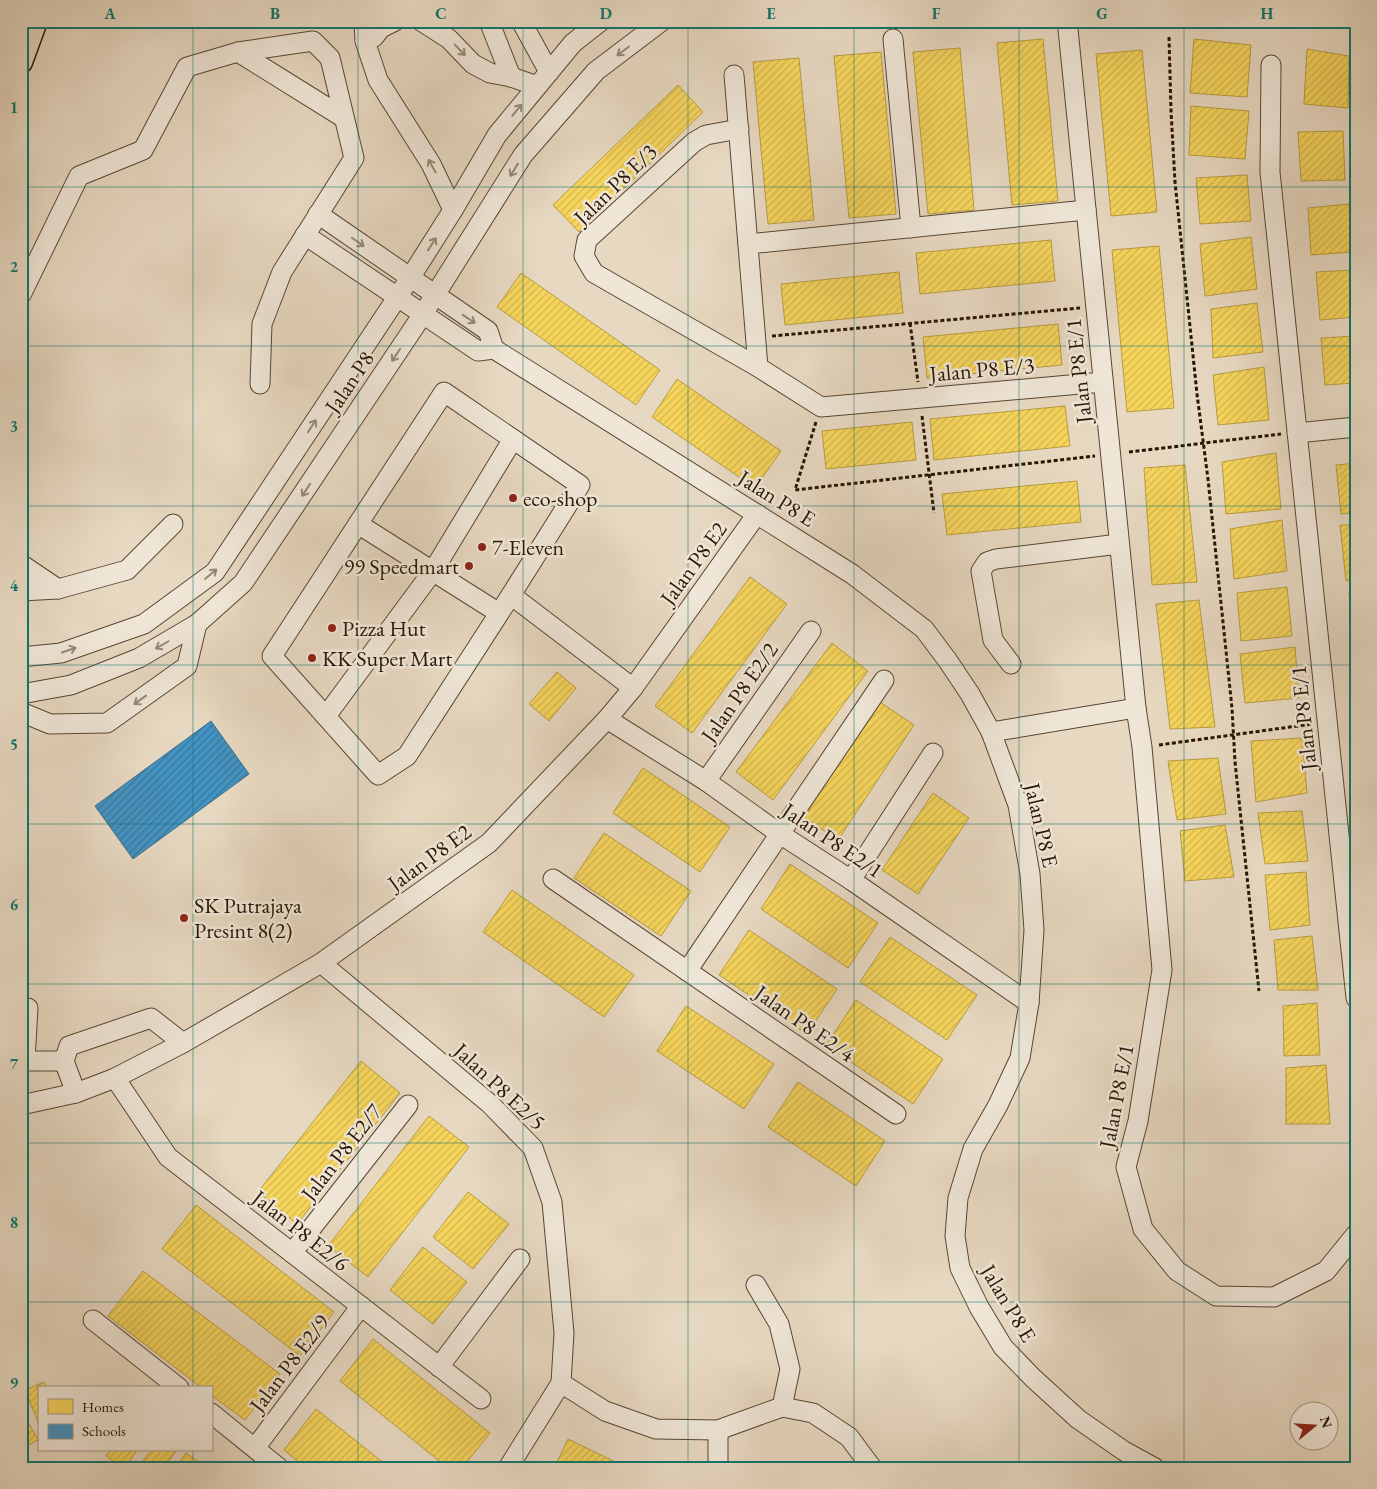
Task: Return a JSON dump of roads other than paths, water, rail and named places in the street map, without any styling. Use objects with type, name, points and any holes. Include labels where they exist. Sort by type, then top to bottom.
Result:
[{"type":"main road","points":[[24,55],[36,21]]},
{"type":"main road","points":[[24,55],[50,21]]},
{"type":"street","points":[[364,21],[365,41],[378,80],[431,164],[453,210]]},
{"type":"street","points":[[365,41],[374,37],[381,28],[395,21]]},
{"type":"street","points":[[422,21],[450,39],[473,64],[490,73],[511,77],[543,79],[529,24]]},
{"type":"street","points":[[489,21],[511,77]]},
{"type":"street","name":"Jalan P8","points":[[21,657],[61,653],[144,624],[216,572],[410,278],[497,135],[573,43],[601,21]]},
{"type":"street","name":"Jalan P8","points":[[21,694],[72,685],[139,658],[197,624],[243,583],[424,314],[523,155],[596,71],[662,21]]},
{"type":"street","name":"Jalan P8 E/1","points":[[1068,29],[1136,708],[1142,747],[1162,970],[1138,1121],[1126,1166],[1143,1230],[1177,1271],[1216,1296],[1274,1298],[1326,1271],[1356,1234]]},
{"type":"street","points":[[893,39],[911,228]]},
{"type":"street","points":[[21,295],[79,176],[143,150],[187,67],[238,52],[312,41],[330,58],[354,158],[282,272],[262,324],[260,384]]},
{"type":"street","points":[[238,52],[344,118]]},
{"type":"street","name":"Jalan P8 E/1","points":[[1271,65],[1270,172],[1356,998]]},
{"type":"street","points":[[734,75],[758,367]]},
{"type":"street","name":"Jalan P8 E/3","points":[[739,129],[706,135],[694,142],[587,240],[584,256],[594,273],[758,367],[821,407],[1103,382]]},
{"type":"street","points":[[748,244],[1086,210]]},
{"type":"street","points":[[305,235],[478,351],[494,349],[488,332],[318,214]]},
{"type":"street","name":"Jalan P8 E","points":[[494,349],[852,574],[924,629],[970,694],[991,732],[1018,805],[1030,874],[1034,930],[1030,1003],[1020,1058],[998,1105],[973,1149],[958,1198],[955,1236],[960,1268],[979,1307],[1004,1347],[1032,1378],[1078,1418],[1124,1450],[1155,1468]]},
{"type":"street","points":[[444,392],[580,485],[407,756],[378,775],[272,656],[358,524],[444,392]]},
{"type":"street","points":[[1297,433],[1356,428]]},
{"type":"street","points":[[326,716],[433,571],[513,439]]},
{"type":"street","name":"Jalan P8 E2","points":[[21,1106],[76,1093],[115,1078],[183,1043],[321,964],[489,843],[607,719],[633,688],[758,514]]},
{"type":"street","points":[[21,590],[58,589],[127,570],[173,524]]},
{"type":"street","points":[[358,524],[499,613]]},
{"type":"street","points":[[1012,664],[993,640],[981,571],[987,562],[996,559],[1120,544]]},
{"type":"street","points":[[21,564],[58,589]]},
{"type":"street","points":[[511,595],[633,688]]},
{"type":"street","points":[[21,712],[50,724],[107,723],[186,666],[197,624]]},
{"type":"street","name":"Jalan P8 E2/2","points":[[706,780],[811,631]]},
{"type":"street","points":[[687,971],[884,680]]},
{"type":"street","points":[[991,732],[1136,708]]},
{"type":"street","name":"Jalan P8 E2/1","points":[[607,719],[706,780],[780,834],[851,880],[1030,1003]]},
{"type":"street","points":[[851,880],[933,753]]},
{"type":"street","name":"Jalan P8 E2/4","points":[[553,879],[896,1114]]},
{"type":"street","name":"Jalan P8 E2/5","points":[[321,964],[490,1104],[533,1148],[552,1202],[564,1333],[561,1383]]},
{"type":"street","points":[[28,1008],[24,1061],[64,1061]]},
{"type":"street","points":[[76,1093],[64,1061],[69,1046],[151,1018],[183,1043]]},
{"type":"street","name":"Jalan P8 E2/6","points":[[115,1078],[168,1157],[482,1399]]},
{"type":"street","name":"Jalan P8 E2/7","points":[[292,1253],[408,1105]]},
{"type":"street","points":[[440,1367],[520,1260]]},
{"type":"street","points":[[756,1285],[780,1324],[790,1369],[782,1407]]},
{"type":"street","name":"Jalan P8 E2/9","points":[[255,1448],[361,1306]]},
{"type":"street","points":[[93,1320],[176,1386]]},
{"type":"street","points":[[508,1468],[561,1383],[605,1411],[656,1429],[718,1430],[782,1407],[813,1413],[849,1437],[872,1468]]},
{"type":"street","name":"Jalan P8 E2/9","points":[[212,1414],[279,1468]]},
{"type":"street","points":[[718,1430],[718,1468]]},
{"type":"place","name":"eco-shop","points":[[513,498]]},
{"type":"place","name":"7-Eleven","points":[[482,547]]},
{"type":"place","name":"99 Speedmart","points":[[469,566]]},
{"type":"place","name":"Pizza Hut","points":[[332,628]]},
{"type":"place","name":"KK Super Mart","points":[[312,658]]},
{"type":"place","name":"SK Putrajaya Presint 8(2)","points":[[184,918]]}]
